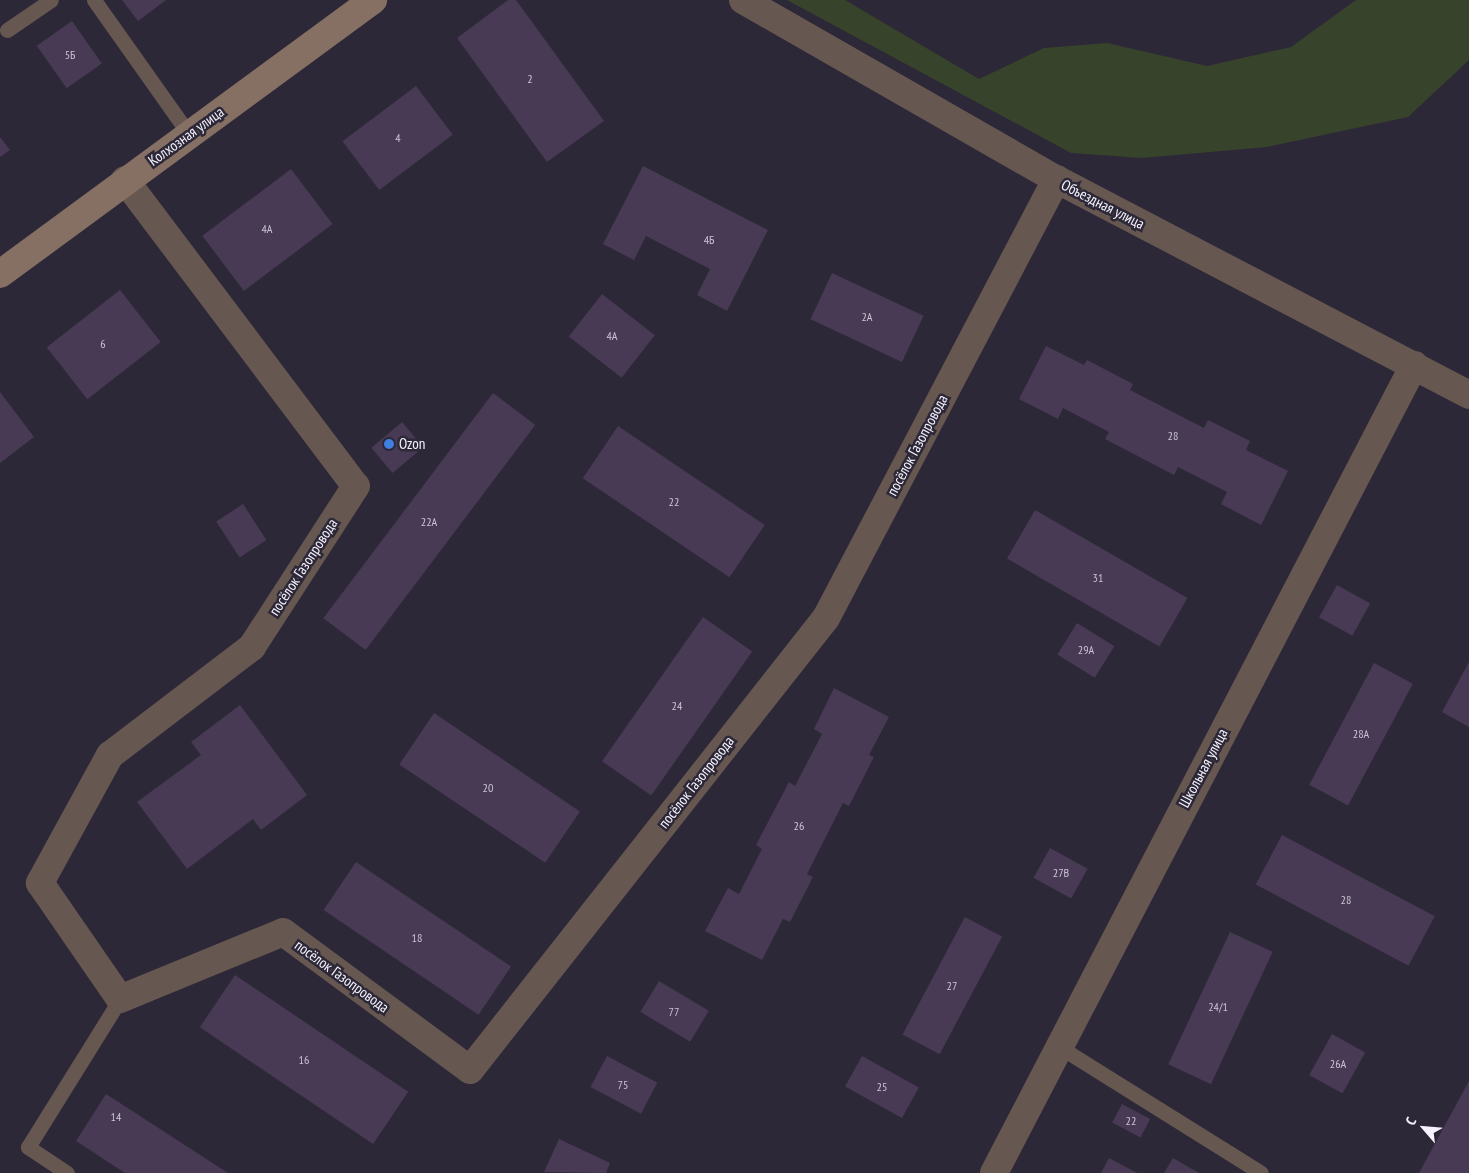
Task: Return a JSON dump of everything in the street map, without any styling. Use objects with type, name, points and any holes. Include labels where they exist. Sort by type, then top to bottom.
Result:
[{"type":"main road","name":"Колхозная улица","points":[[0,274],[125,180],[373,0]]},
{"type":"street","name":"Объездная улица","points":[[743,0],[1056,179],[1469,395]]},
{"type":"street","name":"посёлок Газопровода","points":[[125,180],[356,486],[252,647],[110,755],[40,883],[120,999],[283,932],[470,1070],[826,618],[1056,179]]},
{"type":"street","name":"Школьная улица","points":[[994,1173],[1058,1046],[1414,365]]},
{"type":"lane","points":[[7,30],[52,0]]},
{"type":"lane","points":[[94,0],[189,134]]},
{"type":"lane","points":[[67,1173],[28,1147],[120,999]]},
{"type":"lane","points":[[1058,1046],[1261,1173]]},
{"type":"green space","points":[[787,0],[845,0],[979,79],[1044,48],[1107,43],[1207,66],[1291,47],[1356,0],[1469,0],[1469,60],[1408,117],[1267,147],[1142,158],[1071,153]]},
{"type":"building","points":[[122,0],[166,0],[138,21]]},
{"type":"building","points":[[508,0],[516,0],[604,121],[547,162],[457,38]]},
{"type":"building","points":[[72,21],[102,64],[67,88],[37,46]]},
{"type":"building","points":[[416,86],[453,135],[379,190],[343,141]]},
{"type":"building","points":[[0,137],[10,150],[0,157]]},
{"type":"building","points":[[643,166],[768,230],[727,311],[697,295],[710,269],[646,236],[634,260],[603,244]]},
{"type":"building","points":[[291,169],[333,224],[244,291],[202,236]]},
{"type":"building","points":[[832,273],[924,316],[902,362],[810,319]]},
{"type":"building","points":[[120,290],[161,342],[87,399],[47,347]]},
{"type":"building","points":[[602,294],[655,335],[622,378],[569,337]]},
{"type":"building","points":[[1046,346],[1084,365],[1087,360],[1133,384],[1130,390],[1204,428],[1208,420],[1250,441],[1246,450],[1288,471],[1261,525],[1221,504],[1227,492],[1178,467],[1174,475],[1105,439],[1109,432],[1063,408],[1058,419],[1019,399]]},
{"type":"building","points":[[0,392],[34,437],[0,463]]},
{"type":"building","points":[[493,393],[535,425],[366,650],[323,618]]},
{"type":"building","points":[[402,422],[423,447],[393,473],[371,448]]},
{"type":"building","points":[[618,426],[765,525],[730,577],[583,478]]},
{"type":"building","points":[[243,504],[266,540],[240,557],[216,521]]},
{"type":"building","points":[[1035,510],[1187,598],[1159,646],[1007,558]]},
{"type":"building","points":[[1337,585],[1370,603],[1352,636],[1319,617]]},
{"type":"building","points":[[703,617],[752,651],[651,796],[602,761]]},
{"type":"building","points":[[1077,623],[1114,646],[1095,678],[1057,654]]},
{"type":"building","points":[[1469,662],[1469,727],[1442,712]]},
{"type":"building","points":[[1374,663],[1413,684],[1348,806],[1309,785]]},
{"type":"building","points":[[834,688],[889,717],[869,755],[874,757],[849,806],[843,803],[807,874],[813,877],[790,922],[783,919],[762,960],[705,931],[728,888],[739,894],[762,849],[756,845],[789,782],[795,786],[822,734],[814,729]]},
{"type":"building","points":[[240,705],[307,795],[261,830],[253,819],[187,869],[137,802],[201,755],[191,742]]},
{"type":"building","points":[[434,713],[580,811],[545,863],[399,764]]},
{"type":"building","points":[[1282,835],[1435,916],[1408,966],[1256,884]]},
{"type":"building","points":[[1050,848],[1088,869],[1071,899],[1034,878]]},
{"type":"building","points":[[356,862],[511,967],[479,1015],[324,910]]},
{"type":"building","points":[[965,917],[1002,937],[940,1054],[903,1034]]},
{"type":"building","points":[[1230,932],[1273,952],[1211,1084],[1168,1064]]},
{"type":"building","points":[[235,975],[408,1092],[373,1144],[200,1027]]},
{"type":"building","points":[[659,981],[709,1011],[690,1042],[640,1012]]},
{"type":"building","points":[[1332,1034],[1365,1052],[1342,1094],[1309,1075]]},
{"type":"building","points":[[607,1056],[657,1083],[641,1114],[591,1087]]},
{"type":"building","points":[[862,1056],[919,1088],[902,1118],[845,1087]]},
{"type":"building","points":[[1469,1081],[1469,1173],[1419,1173]]},
{"type":"building","points":[[106,1094],[228,1173],[125,1173],[76,1141]]},
{"type":"building","points":[[1122,1104],[1150,1119],[1140,1138],[1112,1123]]},
{"type":"building","points":[[559,1139],[610,1163],[606,1173],[544,1172]]},
{"type":"building","points":[[1109,1158],[1137,1173],[1101,1173]]},
{"type":"building","points":[[1173,1158],[1199,1173],[1164,1173]]},
{"type":"place","name":"Ozon","points":[[389,444]]}]
